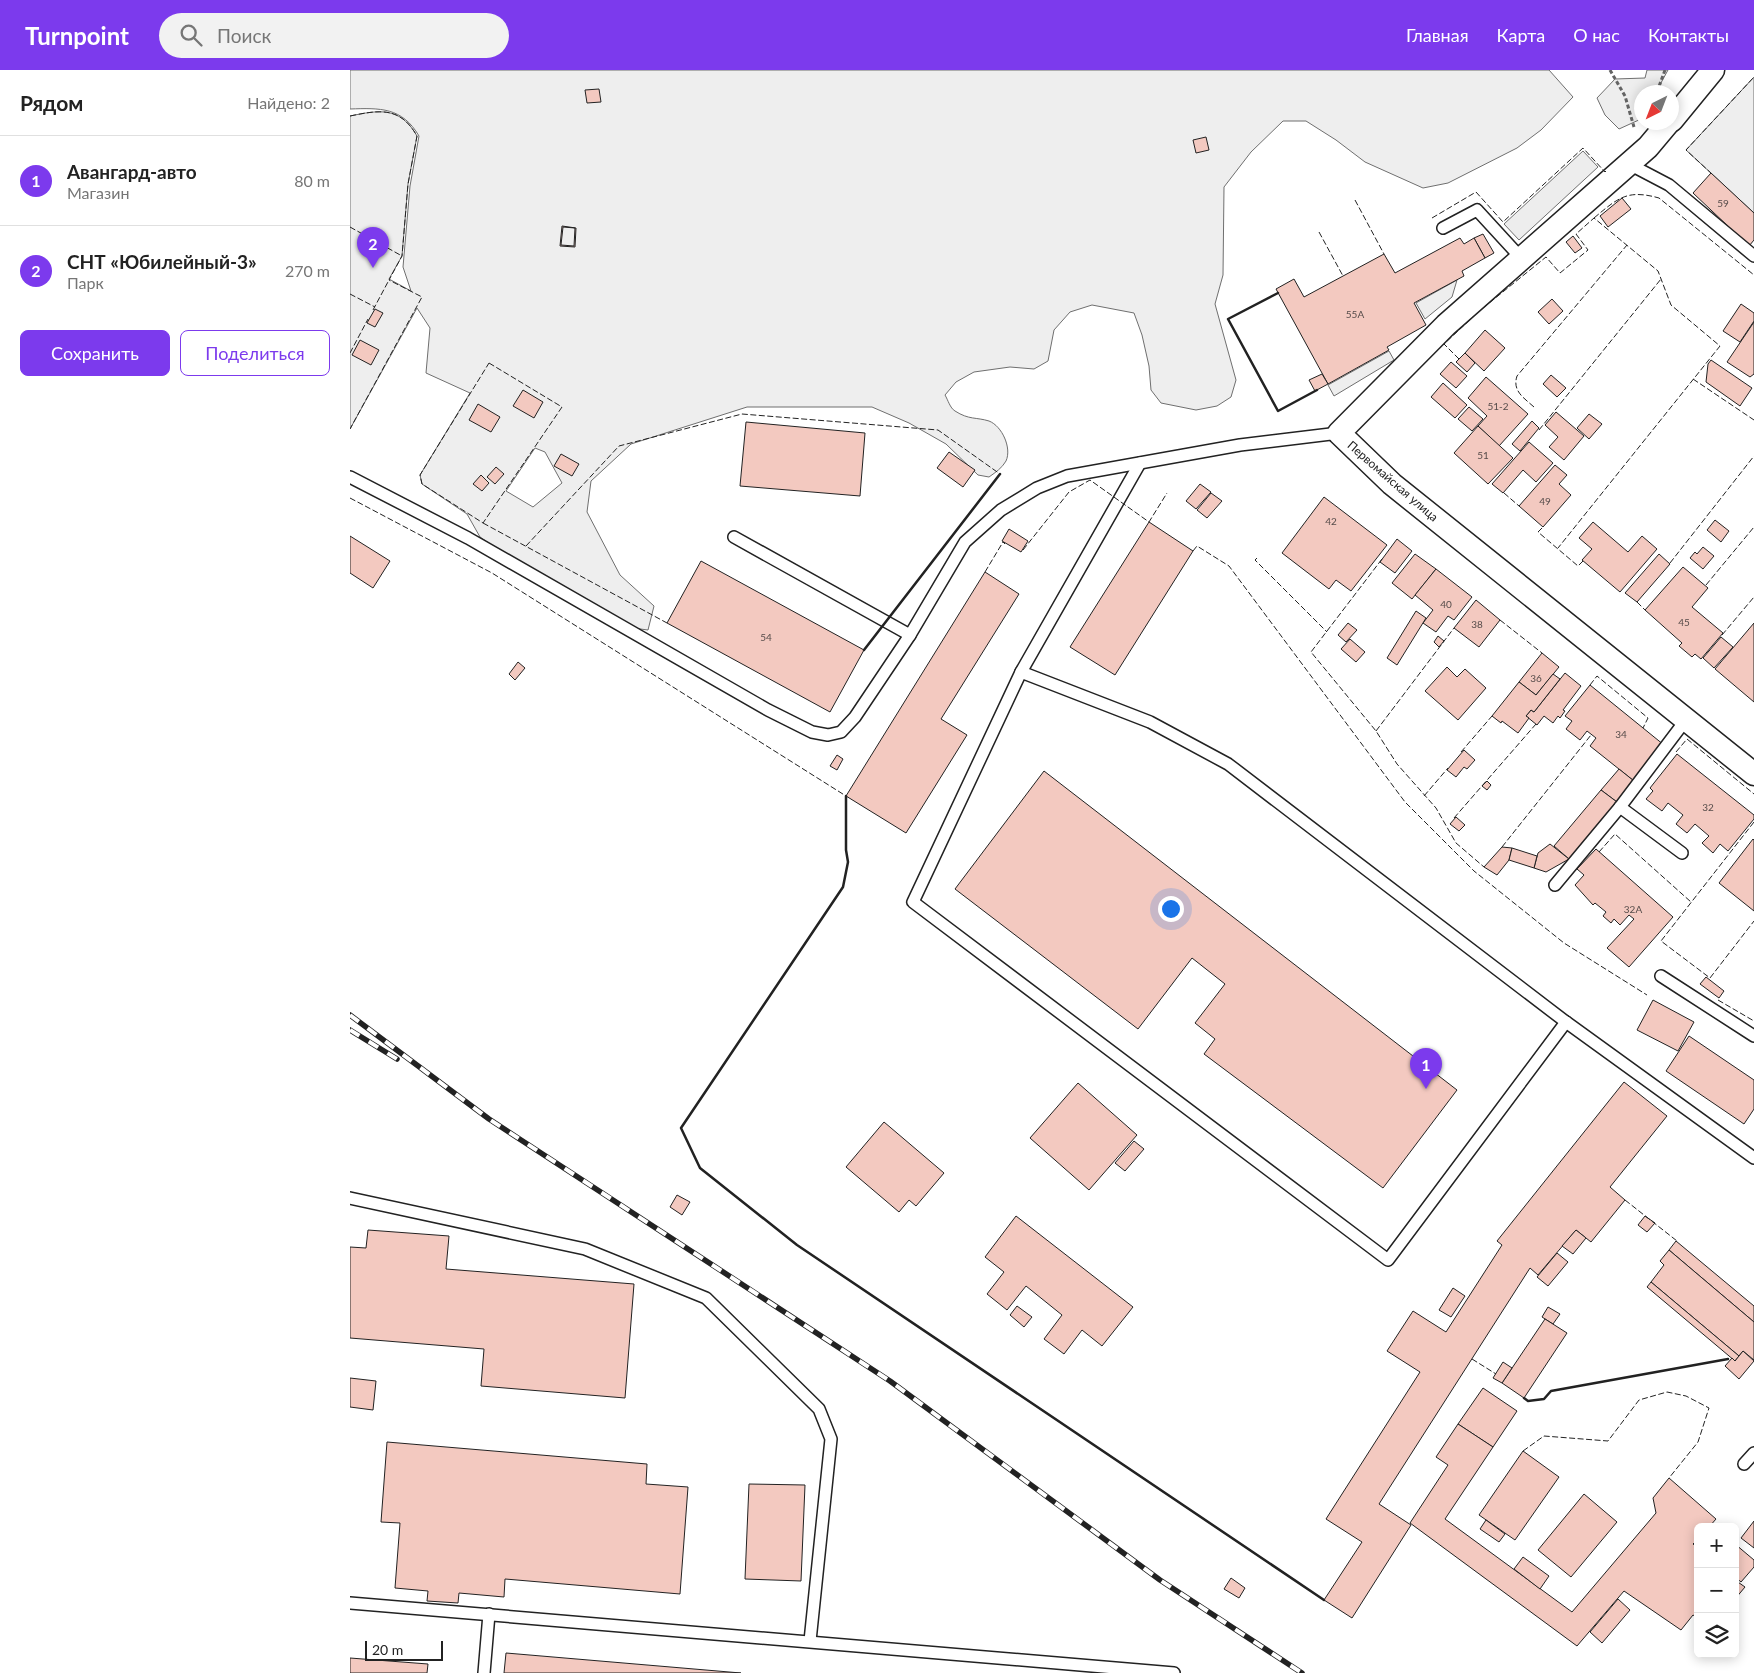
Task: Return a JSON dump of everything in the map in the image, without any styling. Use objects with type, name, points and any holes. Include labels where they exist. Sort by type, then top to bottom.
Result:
[{"type":"street","points":[[1679,111],[1713,70]]},
{"type":"street","name":"Первомайская улица","points":[[1657,130],[1642,140],[1629,164],[1446,325],[1338,433],[1392,484],[1685,721],[1754,774]]},
{"type":"lane","points":[[1629,164],[1669,186],[1754,256]]},
{"type":"lane","points":[[1443,228],[1477,210],[1522,259]]},
{"type":"lane","points":[[350,477],[468,538],[768,710],[812,732],[828,736],[841,732],[855,717],[910,635],[965,542],[1001,510],[1038,488],[1066,476],[1240,445],[1338,433]]},
{"type":"lane","points":[[1140,463],[1021,672],[913,902],[1388,1260],[1566,1022]]},
{"type":"lane","points":[[734,537],[910,635]]},
{"type":"lane","points":[[1021,672],[1150,722],[1228,764],[1566,1022],[1754,1158]]},
{"type":"lane","points":[[1555,885],[1620,807],[1685,721]]},
{"type":"lane","points":[[1620,807],[1682,853]]},
{"type":"lane","points":[[1661,976],[1754,1036]]},
{"type":"lane","points":[[350,1198],[585,1249],[706,1298],[819,1409],[831,1439],[810,1641]]},
{"type":"lane","points":[[1744,1464],[1754,1454]]},
{"type":"lane","points":[[350,1603],[1174,1673]]},
{"type":"lane","points":[[484,1673],[489,1614]]},
{"type":"path","points":[[1610,70],[1625,96],[1642,140]]},
{"type":"path","points":[[1659,85],[1665,70]]},
{"type":"shaded area","points":[[350,70],[1549,70],[1573,97],[1541,130],[1517,148],[1448,183],[1423,188],[1365,162],[1336,140],[1306,121],[1283,121],[1251,152],[1224,187],[1223,275],[1215,304],[1236,380],[1231,397],[1217,406],[1196,410],[1161,403],[1151,390],[1149,366],[1142,335],[1134,313],[1092,305],[1070,312],[1054,330],[1048,361],[1034,369],[1010,367],[974,372],[956,382],[945,395],[953,410],[968,417],[989,421],[1002,432],[1007,444],[1008,456],[1003,466],[989,477],[978,475],[946,444],[909,423],[872,407],[747,407],[631,444],[591,481],[587,512],[620,575],[654,606],[648,630],[625,627],[493,546],[480,537],[467,514],[422,484],[420,475],[470,393],[426,373],[430,328],[417,308],[350,429],[350,116],[370,112],[388,112],[403,119],[417,136],[408,184],[402,256],[389,279],[411,291],[403,267],[410,186],[419,136],[412,126],[398,114],[381,109],[350,109]],"holes":[[[535,448],[545,452],[562,483],[533,507],[506,491]]]},
{"type":"shaded area","points":[[1647,70],[1668,70],[1660,85],[1634,85],[1634,122],[1619,129],[1605,115],[1597,98],[1615,79],[1645,78]]},
{"type":"shaded area","points":[[1754,77],[1754,213],[1686,150]]},
{"type":"shaded area","points":[[1583,151],[1598,167],[1519,240],[1504,224]]},
{"type":"shaded area","points":[[1457,280],[1452,297],[1425,319],[1416,303]]},
{"type":"shaded area","points":[[1389,351],[1394,360],[1334,396],[1328,385]]},
{"type":"building","points":[[599,89],[601,102],[587,103],[585,90]]},
{"type":"building","points":[[1206,137],[1209,150],[1196,153],[1193,140]]},
{"type":"building","points":[[1711,173],[1754,213],[1754,240],[1749,246],[1693,193]]},
{"type":"building","points":[[1622,198],[1631,209],[1608,227],[1600,216]]},
{"type":"building","points":[[562,226],[576,228],[575,247],[560,246]],"holes":[[[563,227],[575,228],[574,246],[561,245]]]},
{"type":"building","points":[[1483,234],[1494,253],[1485,258],[1474,238]]},
{"type":"building","points":[[1573,236],[1582,248],[1575,253],[1566,242]]},
{"type":"building","points":[[1460,238],[1464,244],[1474,238],[1485,258],[1462,271],[1464,276],[1414,303],[1426,325],[1387,347],[1389,350],[1328,384],[1276,289],[1294,279],[1304,297],[1384,254],[1395,273]]},
{"type":"building","points":[[1552,299],[1563,311],[1549,324],[1538,312]]},
{"type":"building","points":[[1741,304],[1754,313],[1754,321],[1740,342],[1723,331]]},
{"type":"building","points":[[375,309],[383,313],[375,327],[367,323]]},
{"type":"building","points":[[1754,322],[1754,374],[1750,377],[1727,362]]},
{"type":"building","points":[[1485,330],[1505,348],[1484,371],[1465,353]]},
{"type":"building","points":[[360,340],[379,350],[371,365],[352,355]]},
{"type":"building","points":[[1465,353],[1475,363],[1467,372],[1456,362]]},
{"type":"building","points":[[1711,360],[1752,388],[1740,406],[1706,382],[1708,364]]},
{"type":"building","points":[[1451,362],[1467,376],[1456,388],[1440,374]]},
{"type":"building","points":[[1322,374],[1328,384],[1315,391],[1309,380]]},
{"type":"building","points":[[1551,375],[1566,388],[1557,397],[1543,384]]},
{"type":"building","points":[[1486,377],[1528,414],[1499,446],[1478,426],[1487,416],[1468,398]]},
{"type":"building","points":[[1443,383],[1467,405],[1455,418],[1431,397]]},
{"type":"building","points":[[523,390],[543,402],[534,418],[513,406]]},
{"type":"building","points":[[478,404],[500,417],[491,432],[469,420]]},
{"type":"building","points":[[1469,407],[1483,419],[1472,431],[1458,419]]},
{"type":"building","points":[[1556,412],[1584,436],[1564,460],[1549,447],[1558,437],[1545,425]]},
{"type":"building","points":[[1589,414],[1602,424],[1589,439],[1577,428]]},
{"type":"building","points":[[1532,421],[1539,428],[1520,451],[1512,444]]},
{"type":"building","points":[[746,422],[865,433],[860,496],[740,486]]},
{"type":"building","points":[[1478,426],[1513,458],[1488,484],[1454,453]]},
{"type":"building","points":[[1529,442],[1553,463],[1536,482],[1523,470],[1503,493],[1492,484]]},
{"type":"building","points":[[949,452],[975,470],[963,487],[937,468]]},
{"type":"building","points":[[561,454],[579,464],[572,476],[554,466]]},
{"type":"building","points":[[1555,465],[1567,475],[1559,484],[1571,495],[1543,527],[1519,506]]},
{"type":"building","points":[[496,467],[504,474],[495,484],[487,477]]},
{"type":"building","points":[[481,475],[489,483],[482,491],[473,484]]},
{"type":"building","points":[[1200,484],[1211,492],[1196,509],[1186,501]]},
{"type":"building","points":[[1211,493],[1222,501],[1207,518],[1197,510]]},
{"type":"building","points":[[1324,497],[1387,545],[1351,591],[1336,580],[1329,589],[1282,553]]},
{"type":"building","points":[[1715,520],[1729,531],[1721,542],[1707,530]]},
{"type":"building","points":[[1149,522],[1193,551],[1115,675],[1070,647]]},
{"type":"building","points":[[1593,522],[1628,552],[1642,536],[1657,549],[1620,592],[1582,560],[1592,549],[1579,538]]},
{"type":"building","points":[[1009,529],[1028,541],[1021,552],[1002,541]]},
{"type":"building","points":[[350,536],[390,561],[373,588],[350,573]]},
{"type":"building","points":[[1397,539],[1412,551],[1395,573],[1380,562]]},
{"type":"building","points":[[1703,547],[1714,556],[1703,569],[1690,558]]},
{"type":"building","points":[[1415,554],[1436,569],[1412,599],[1392,583]]},
{"type":"building","points":[[1659,554],[1670,564],[1637,602],[1625,593]]},
{"type":"building","points":[[701,561],[864,650],[830,712],[667,623]]},
{"type":"building","points":[[1683,567],[1708,588],[1692,607],[1723,633],[1701,659],[1695,654],[1692,657],[1679,646],[1682,643],[1645,610]]},
{"type":"building","points":[[1436,569],[1472,597],[1454,620],[1448,616],[1436,632],[1423,623],[1433,610],[1415,595]]},
{"type":"building","points":[[985,572],[1019,594],[941,719],[967,735],[906,833],[846,796]]},
{"type":"building","points":[[1476,600],[1500,620],[1479,647],[1454,628]]},
{"type":"building","points":[[1416,611],[1426,618],[1397,665],[1387,658]]},
{"type":"building","points":[[1348,623],[1357,630],[1346,642],[1338,635]]},
{"type":"building","points":[[1754,623],[1754,702],[1715,669]]},
{"type":"building","points":[[1438,636],[1444,641],[1439,647],[1434,642]]},
{"type":"building","points":[[1721,637],[1733,647],[1714,668],[1703,658]]},
{"type":"building","points":[[1350,639],[1365,652],[1356,662],[1341,649]]},
{"type":"building","points":[[1542,653],[1559,667],[1536,695],[1519,682]]},
{"type":"building","points":[[518,662],[525,668],[515,680],[509,674]]},
{"type":"building","points":[[1447,667],[1457,677],[1465,669],[1486,688],[1458,720],[1425,691]]},
{"type":"building","points":[[1565,673],[1581,686],[1563,710],[1565,711],[1560,718],[1558,716],[1553,723],[1544,716],[1537,725],[1526,716],[1531,710],[1534,712]]},
{"type":"building","points":[[1553,674],[1560,679],[1534,712],[1531,710],[1526,716],[1529,718],[1518,733],[1492,716],[1519,682],[1536,695]]},
{"type":"building","points":[[1590,685],[1664,745],[1634,781],[1590,746],[1596,738],[1587,731],[1580,740],[1566,729],[1572,721],[1565,716]]},
{"type":"building","points":[[1464,750],[1475,760],[1467,769],[1464,767],[1456,777],[1447,770]]},
{"type":"building","points":[[1677,754],[1754,815],[1754,819],[1728,851],[1720,844],[1713,853],[1702,843],[1709,836],[1695,824],[1687,833],[1676,824],[1683,815],[1668,803],[1662,811],[1646,799],[1653,791],[1650,788]]},
{"type":"building","points":[[837,755],[843,759],[837,770],[830,766]]},
{"type":"building","points":[[1619,769],[1634,781],[1617,802],[1601,790]]},
{"type":"building","points":[[1044,771],[1457,1090],[1383,1188],[1204,1054],[1215,1039],[1195,1023],[1225,984],[1192,958],[1138,1029],[955,889]]},
{"type":"building","points":[[1487,781],[1491,785],[1487,790],[1482,786]]},
{"type":"building","points":[[1601,790],[1617,802],[1569,859],[1554,846]]},
{"type":"building","points":[[1456,817],[1465,825],[1459,831],[1450,824]]},
{"type":"building","points":[[1754,840],[1754,911],[1719,883]]},
{"type":"building","points":[[1550,844],[1569,859],[1546,872],[1534,868],[1538,853]]},
{"type":"building","points":[[1502,847],[1512,848],[1509,860],[1497,875],[1484,867]]},
{"type":"building","points":[[1512,848],[1537,856],[1534,868],[1509,860]]},
{"type":"building","points":[[1596,849],[1673,917],[1629,967],[1607,948],[1634,919],[1629,915],[1620,925],[1614,919],[1611,923],[1603,916],[1606,912],[1595,903],[1593,905],[1575,885],[1584,875],[1577,869]]},
{"type":"building","points":[[1706,977],[1724,991],[1719,998],[1700,984]]},
{"type":"building","points":[[1653,1000],[1694,1022],[1678,1051],[1637,1030]]},
{"type":"building","points":[[1689,1036],[1754,1080],[1754,1109],[1744,1124],[1666,1071]]},
{"type":"building","points":[[1624,1082],[1667,1116],[1610,1187],[1625,1200],[1591,1242],[1576,1230],[1538,1275],[1530,1268],[1379,1504],[1411,1525],[1352,1618],[1324,1600],[1362,1542],[1326,1519],[1420,1372],[1387,1351],[1413,1311],[1446,1332],[1502,1245],[1497,1241]]},
{"type":"building","points":[[1078,1083],[1137,1135],[1089,1190],[1030,1138]]},
{"type":"building","points":[[884,1122],[944,1173],[916,1206],[909,1200],[899,1212],[846,1167]]},
{"type":"building","points":[[1134,1141],[1144,1149],[1125,1171],[1115,1163]]},
{"type":"building","points":[[677,1195],[690,1202],[682,1215],[670,1207]]},
{"type":"building","points":[[1016,1216],[1133,1307],[1102,1346],[1082,1330],[1064,1354],[1044,1339],[1062,1315],[1026,1286],[1007,1310],[987,1294],[1004,1272],[985,1257]]},
{"type":"building","points":[[1645,1216],[1655,1223],[1647,1232],[1638,1225]]},
{"type":"building","points":[[368,1230],[449,1236],[446,1269],[634,1284],[625,1398],[481,1386],[484,1349],[350,1338],[350,1247],[366,1248]]},
{"type":"building","points":[[1576,1230],[1586,1238],[1573,1254],[1562,1246]]},
{"type":"building","points":[[1676,1241],[1754,1306],[1754,1322],[1669,1250]]},
{"type":"building","points":[[1669,1250],[1754,1322],[1754,1360],[1743,1351],[1739,1356],[1651,1282],[1664,1265],[1660,1261]]},
{"type":"building","points":[[1557,1253],[1568,1262],[1548,1286],[1537,1277]]},
{"type":"building","points":[[1651,1282],[1739,1356],[1735,1361],[1647,1287]]},
{"type":"building","points":[[1453,1288],[1465,1296],[1451,1317],[1439,1310]]},
{"type":"building","points":[[1017,1306],[1032,1317],[1024,1327],[1010,1315]]},
{"type":"building","points":[[1548,1307],[1560,1314],[1553,1324],[1542,1317]]},
{"type":"building","points":[[1545,1319],[1567,1333],[1524,1398],[1502,1383]]},
{"type":"building","points":[[1743,1351],[1754,1361],[1739,1379],[1725,1366],[1732,1358],[1735,1361]]},
{"type":"building","points":[[1503,1362],[1512,1368],[1502,1383],[1493,1378]]},
{"type":"building","points":[[350,1378],[376,1381],[373,1410],[350,1407]]},
{"type":"building","points":[[1483,1388],[1517,1411],[1493,1447],[1458,1424]]},
{"type":"building","points":[[1458,1424],[1493,1447],[1445,1519],[1572,1612],[1656,1513],[1653,1498],[1669,1478],[1716,1519],[1712,1523],[1694,1523],[1694,1616],[1681,1630],[1624,1591],[1577,1646],[1410,1523],[1448,1465],[1436,1457]]},
{"type":"building","points":[[387,1442],[647,1464],[646,1484],[688,1487],[680,1594],[505,1579],[504,1597],[459,1593],[458,1603],[427,1601],[428,1591],[395,1588],[400,1523],[381,1522]]},
{"type":"building","points":[[1523,1451],[1559,1477],[1515,1540],[1479,1515]]},
{"type":"building","points":[[749,1484],[805,1485],[801,1581],[745,1579]]},
{"type":"building","points":[[1584,1494],[1617,1522],[1571,1577],[1538,1550]]},
{"type":"building","points":[[1486,1520],[1505,1534],[1499,1542],[1480,1529]]},
{"type":"building","points":[[1754,1521],[1754,1548],[1741,1538]]},
{"type":"building","points":[[1739,1547],[1754,1560],[1754,1567],[1741,1582],[1739,1580]]},
{"type":"building","points":[[1523,1557],[1549,1576],[1540,1589],[1514,1569]]},
{"type":"building","points":[[1231,1578],[1245,1588],[1239,1598],[1224,1589]]},
{"type":"building","points":[[1739,1583],[1745,1587],[1739,1594]]},
{"type":"building","points":[[1618,1599],[1630,1610],[1602,1643],[1590,1632]]},
{"type":"building","points":[[506,1653],[741,1673],[504,1673]]},
{"type":"building","points":[[350,1658],[428,1664],[427,1673],[350,1673]]},
{"type":"railway","points":[[350,1015],[489,1119],[890,1381],[1160,1580],[1302,1673]]},
{"type":"railway","points":[[350,1030],[397,1059]]},
{"type":"fence","points":[[1712,174],[1686,150],[1754,77]]},
{"type":"fence","points":[[350,116],[370,112],[388,112],[403,119],[417,136],[408,184],[402,256],[389,280],[422,297],[350,429]]},
{"type":"fence","points":[[1432,218],[1476,192],[1503,222],[1583,148],[1606,171]]},
{"type":"fence","points":[[1594,218],[1624,197],[1648,195],[1659,198],[1754,275]]},
{"type":"fence","points":[[1355,200],[1384,254]]},
{"type":"fence","points":[[1483,308],[1546,257],[1560,273],[1588,250],[1576,234],[1594,218],[1658,271],[1671,305],[1720,346],[1558,548]]},
{"type":"fence","points":[[350,227],[402,256]]},
{"type":"fence","points":[[1319,232],[1343,276]]},
{"type":"fence","points":[[1534,407],[1518,390],[1516,386],[1517,376],[1627,245]]},
{"type":"fence","points":[[1539,430],[1661,279]]},
{"type":"fence","points":[[373,310],[389,280]]},
{"type":"fence","points":[[350,294],[375,307]]},
{"type":"fence","points":[[1459,359],[1444,344],[1474,316]]},
{"type":"fence","points":[[350,353],[368,319]]},
{"type":"fence","points":[[489,363],[562,407],[483,523],[422,484],[420,475],[489,363]]},
{"type":"fence","points":[[1693,379],[1754,420]]},
{"type":"fence","points":[[526,546],[619,446],[742,414],[938,430],[1000,474]]},
{"type":"fence","points":[[1670,563],[1754,456]]},
{"type":"fence","points":[[1023,550],[1069,492],[1090,480],[1149,522],[1167,493]]},
{"type":"fence","points":[[1504,493],[1519,506]]},
{"type":"fence","points":[[350,498],[492,573],[846,796]]},
{"type":"fence","points":[[483,523],[667,623]]},
{"type":"fence","points":[[1706,585],[1754,527]]},
{"type":"fence","points":[[1542,528],[1538,532],[1578,566],[1583,561]]},
{"type":"fence","points":[[985,572],[1003,542],[1005,544]]},
{"type":"fence","points":[[1193,551],[1197,546],[1229,566],[1405,802],[1474,871],[1564,943],[1647,995]]},
{"type":"fence","points":[[1257,558],[1255,560],[1327,632]]},
{"type":"fence","points":[[1382,559],[1311,652],[1376,731],[1397,764],[1436,808],[1456,843],[1484,867]]},
{"type":"fence","points":[[1722,635],[1754,597]]},
{"type":"fence","points":[[1637,602],[1645,610]]},
{"type":"fence","points":[[1500,620],[1542,653]]},
{"type":"fence","points":[[1376,731],[1454,628]]},
{"type":"fence","points":[[1590,685],[1597,676],[1648,718],[1643,728]]},
{"type":"fence","points":[[1461,752],[1492,716]]},
{"type":"fence","points":[[1454,818],[1536,724]]},
{"type":"fence","points":[[1502,847],[1591,735]]},
{"type":"fence","points":[[1676,752],[1687,739],[1754,794]]},
{"type":"fence","points":[[1424,796],[1448,768]]},
{"type":"fence","points":[[1754,822],[1661,941],[1710,978],[1754,921]]},
{"type":"fence","points":[[1599,852],[1615,834],[1691,902]]},
{"type":"fence","points":[[1718,1000],[1754,1021]]},
{"type":"fence","points":[[1625,1200],[1677,1241]]},
{"type":"fence","points":[[1472,1359],[1496,1374]]},
{"type":"fence","points":[[1523,1451],[1544,1436],[1608,1441],[1639,1400],[1667,1392],[1686,1396],[1709,1408],[1698,1442],[1669,1478]]},
{"type":"wall","points":[[1278,293],[1228,319],[1278,411],[1317,390]]},
{"type":"wall","points":[[864,650],[1000,474]]},
{"type":"wall","points":[[846,796],[846,850],[848,862],[843,887],[681,1128],[700,1168],[797,1245],[1324,1600]]},
{"type":"wall","points":[[1524,1398],[1528,1401],[1544,1399],[1551,1391],[1728,1359]]},
{"type":"place","name":"СНТ «Юбилейный-3»","points":[[373,268]]},
{"type":"place","name":"Авангард-авто","points":[[1426,1089]]}]
